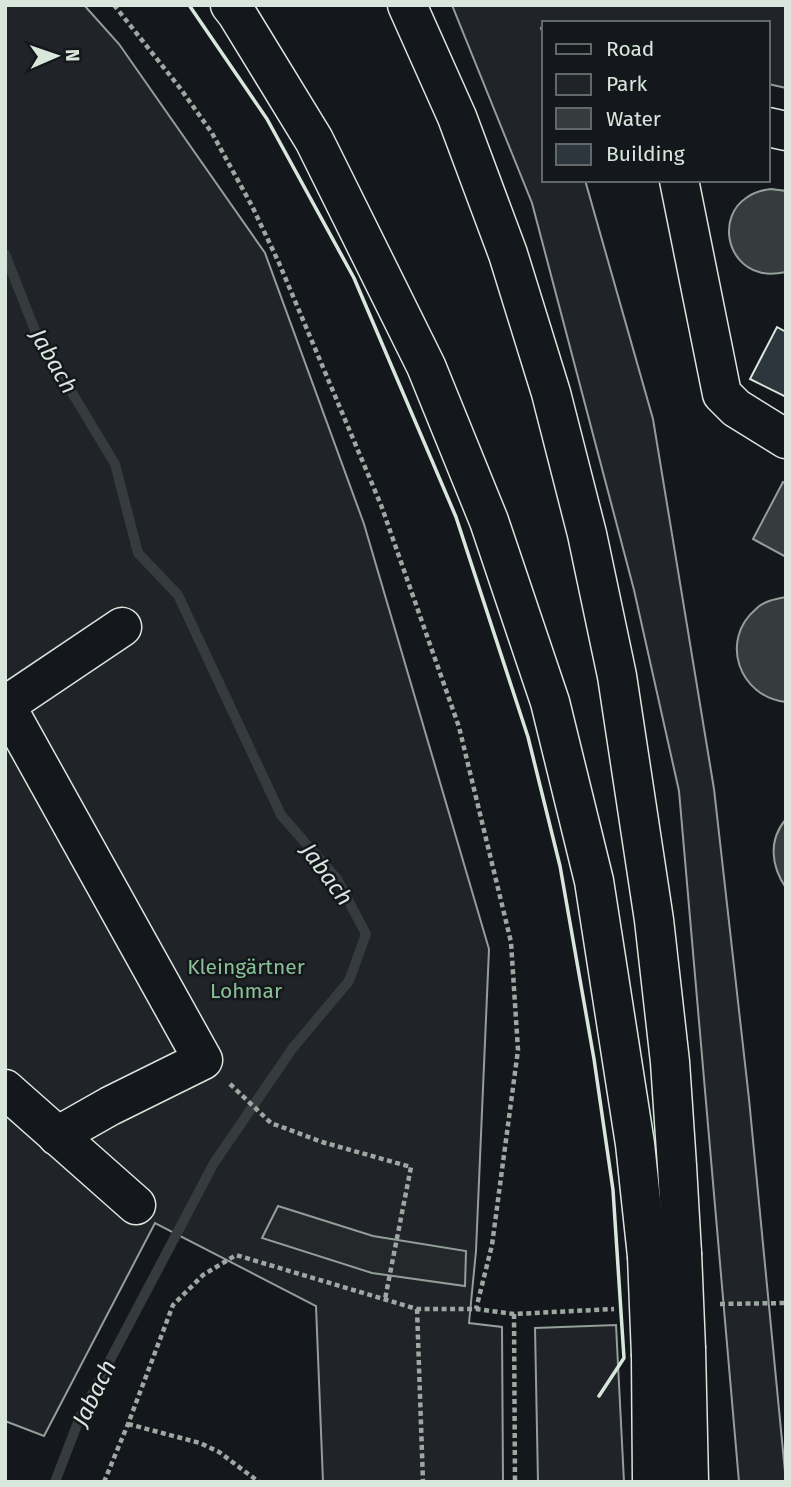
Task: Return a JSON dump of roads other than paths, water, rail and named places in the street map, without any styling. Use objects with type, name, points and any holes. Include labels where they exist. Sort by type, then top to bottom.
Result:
[{"type":"main road","points":[[230,5],[314,139],[425,366],[489,521],[550,702],[594,881],[635,1144],[664,1254]]},
{"type":"main road","points":[[407,5],[457,117],[508,254],[551,393],[587,534],[617,676],[654,920],[670,1062],[677,1166],[664,1254],[668,1352],[689,1482]]},
{"type":"main road","points":[[679,182],[722,394],[736,408],[786,439]]},
{"type":"main road","points":[[57,1136],[110,1106],[203,1060],[6,705],[122,627]]},
{"type":"main road","points":[[5,1089],[136,1205]]},
{"type":"main road","points":[[652,1482],[668,1352]]},
{"type":"water","points":[[771,189],[786,191],[786,272],[766,274],[748,267],[739,259],[733,250],[729,227],[737,206],[752,194]]},
{"type":"water","points":[[783,482],[786,483],[786,557],[753,539]]},
{"type":"water","points":[[786,597],[786,702],[770,698],[756,690],[746,679],[737,651],[738,636],[756,609],[766,602]]},
{"type":"water","points":[[786,819],[786,888],[777,871],[774,844]]},
{"type":"waterway","name":"Jabach","points":[[5,254],[36,333],[115,464],[138,553],[178,595],[281,815],[337,879],[366,934],[349,981],[292,1049],[214,1163],[80,1417],[55,1482]]},
{"type":"park label","name":"Kleingärtner Lohmar","points":[[246,979]]}]
